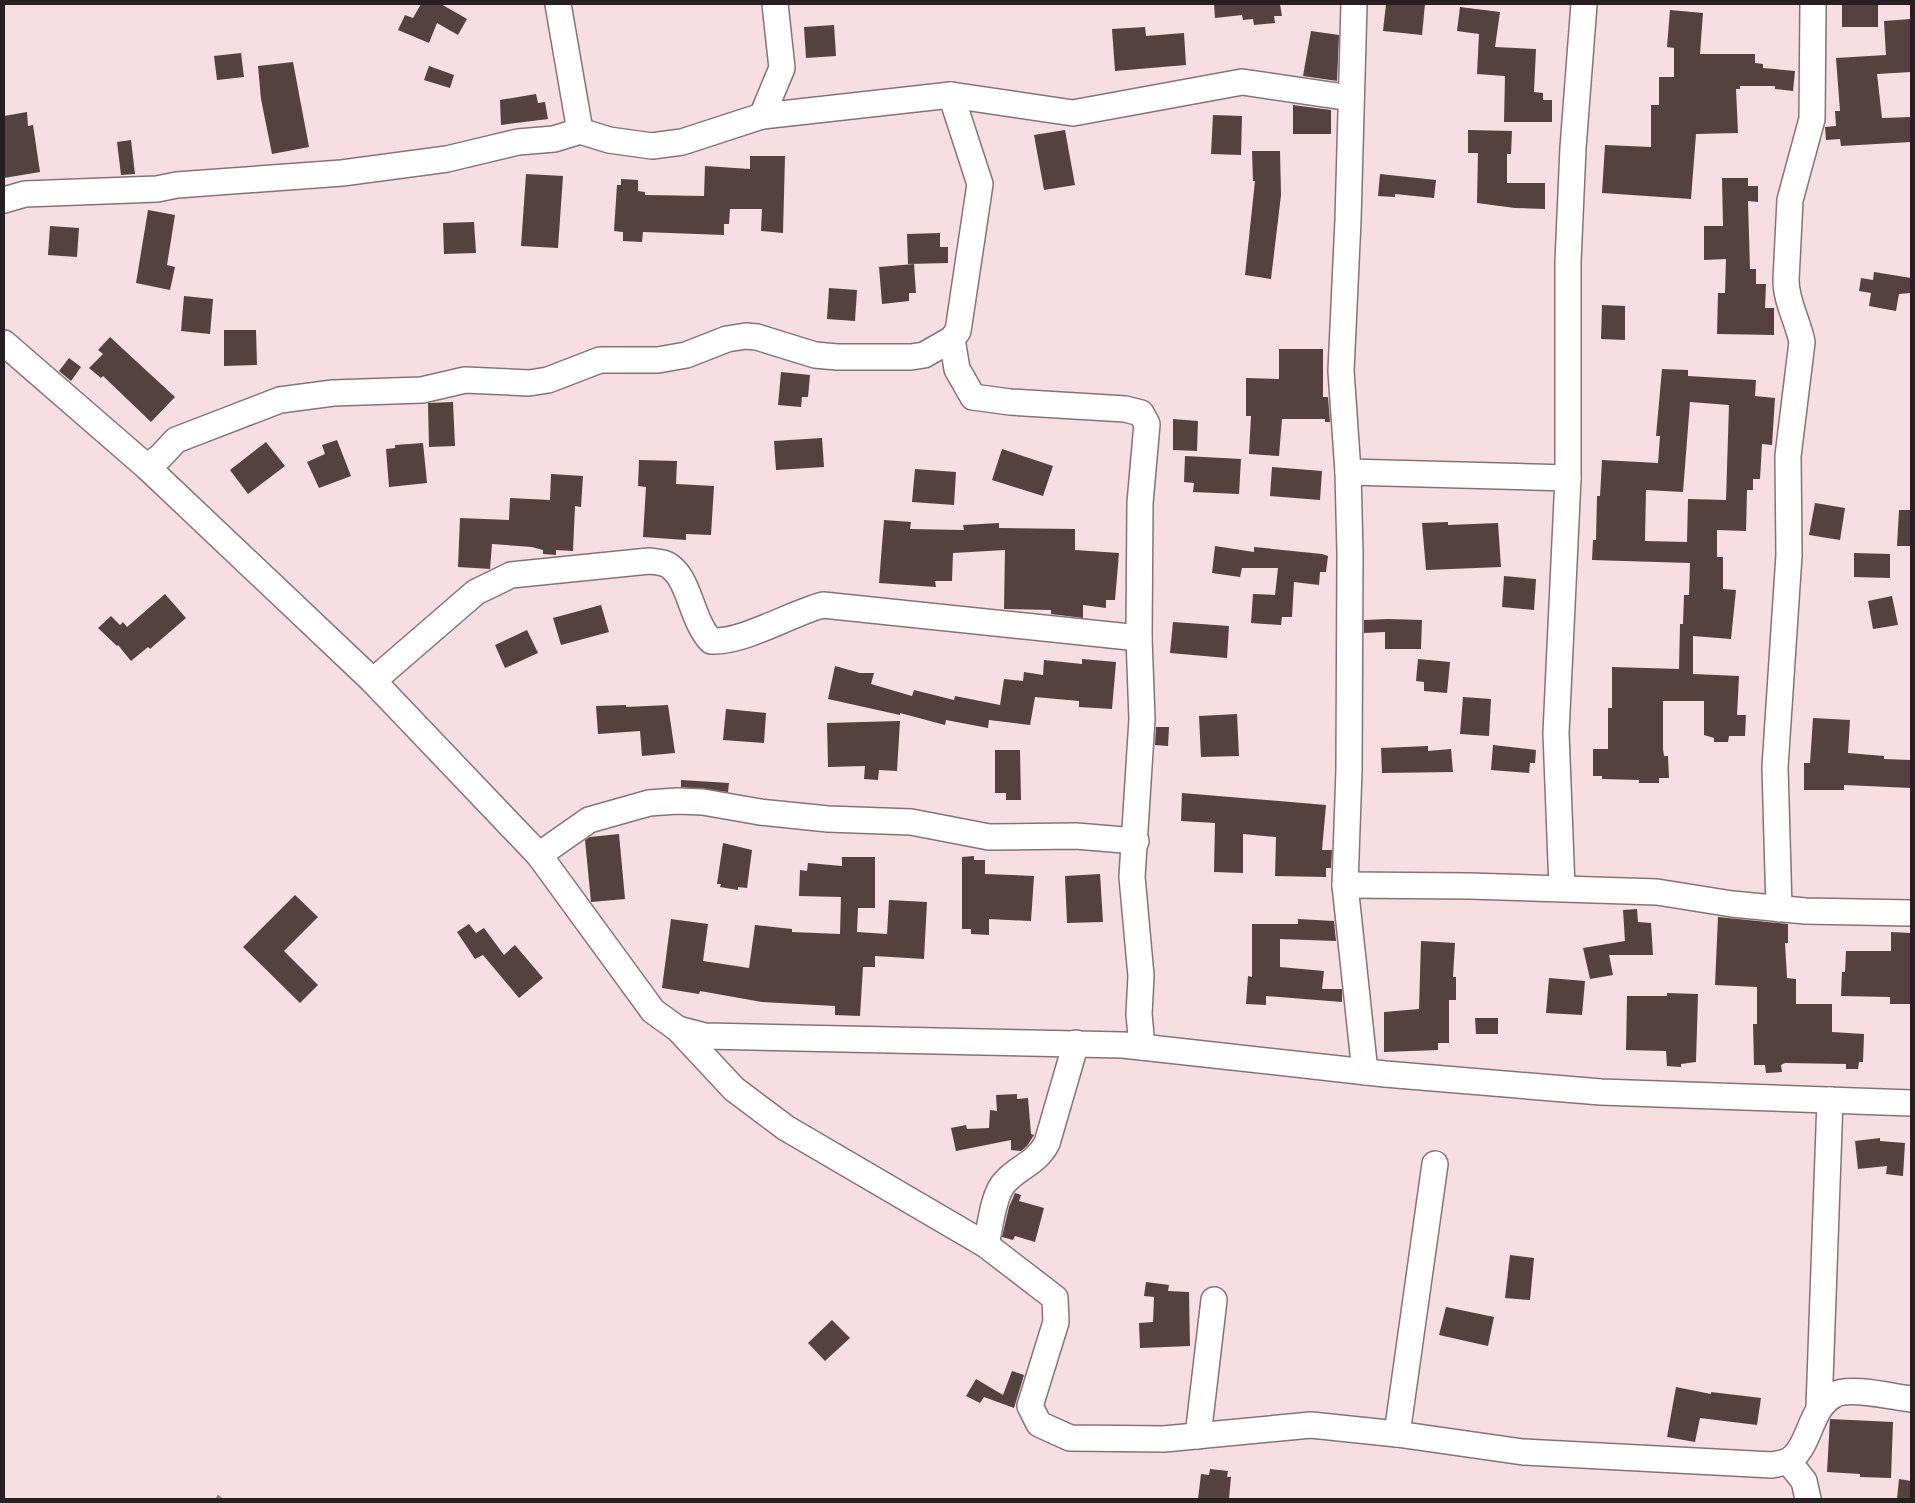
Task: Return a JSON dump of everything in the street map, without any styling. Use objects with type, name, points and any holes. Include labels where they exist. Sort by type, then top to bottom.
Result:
[{"type":"street","points":[[558,4],[580,131]]},
{"type":"street","points":[[762,116],[782,68],[775,4]]},
{"type":"street","points":[[1354,4],[1348,220],[1341,371],[1348,472],[1349,770],[1345,886],[1365,1072]]},
{"type":"street","points":[[1562,888],[1556,733],[1568,478],[1568,262],[1573,148],[1584,4]]},
{"type":"street","points":[[1779,908],[1775,767],[1789,555],[1788,456],[1802,342],[1800,328],[1788,298],[1786,286],[1790,200],[1812,119],[1812,4]]},
{"type":"street","points":[[4,200],[25,194],[157,189],[177,185],[342,173],[447,159],[518,142],[554,139],[580,131],[609,140],[652,146],[682,142],[762,116],[951,95],[1073,113],[1242,82],[1351,98]]},
{"type":"street","points":[[147,467],[160,457],[176,440],[280,400],[333,393],[422,390],[465,380],[530,383],[548,380],[600,360],[658,360],[686,355],[727,339],[746,336],[757,337],[815,355],[837,357],[924,355],[952,339],[958,331],[980,184],[951,95]]},
{"type":"street","points":[[952,339],[957,368],[973,397],[1010,402],[1124,409],[1141,413],[1147,424],[1140,503],[1139,638],[1142,719],[1136,842],[1132,877],[1141,976],[1139,1014],[1142,1047]]},
{"type":"street","points":[[4,343],[147,467],[373,681],[539,855],[653,1011],[678,1029],[734,1089],[786,1128],[986,1245],[1055,1298],[1056,1322],[1030,1406],[1039,1424],[1070,1438],[1164,1439],[1311,1426],[1397,1434],[1523,1452],[1772,1465],[1788,1461],[1801,1446],[1819,1408],[1834,1394],[1855,1392],[1911,1399]]},
{"type":"street","points":[[1348,472],[1568,478]]},
{"type":"street","points":[[373,681],[476,592],[511,575],[650,562],[660,562],[672,567],[680,578],[702,631],[711,641],[726,642],[823,605],[1139,638]]},
{"type":"street","points":[[539,855],[589,820],[649,803],[677,800],[703,802],[760,812],[828,819],[911,822],[988,837],[1076,836],[1136,842]]},
{"type":"street","points":[[1345,886],[1562,888],[1664,892],[1732,904],[1779,908],[1911,913]]},
{"type":"street","points":[[678,1029],[705,1036],[1076,1043],[1142,1047],[1365,1072],[1601,1092],[1911,1103]]},
{"type":"street","points":[[986,1245],[997,1196],[1004,1182],[1040,1156],[1047,1143],[1076,1043]]},
{"type":"street","points":[[1819,1408],[1830,1100]]},
{"type":"street","points":[[1397,1434],[1436,1164]]},
{"type":"street","points":[[1198,1436],[1214,1300]]},
{"type":"street","points":[[1788,1461],[1804,1481],[1808,1499]]},
{"type":"path","points":[[217,1496],[221,1499]]},
{"type":"building","points":[[421,4],[441,4],[467,19],[458,35],[437,23],[429,43],[398,30],[405,15],[413,18]]},
{"type":"building","points":[[1214,4],[1280,4],[1282,16],[1274,16],[1275,23],[1254,25],[1253,19],[1243,20],[1242,15],[1215,18]]},
{"type":"building","points":[[1386,4],[1425,4],[1422,35],[1383,31]]},
{"type":"building","points":[[1842,4],[1878,4],[1878,27],[1842,27]]},
{"type":"building","points":[[1460,7],[1500,12],[1495,47],[1536,49],[1534,92],[1543,93],[1543,100],[1552,100],[1552,122],[1504,122],[1505,76],[1477,74],[1479,34],[1457,31]]},
{"type":"building","points":[[1670,10],[1703,13],[1700,54],[1755,54],[1755,63],[1763,64],[1763,68],[1795,71],[1793,91],[1775,89],[1775,86],[1740,86],[1740,89],[1736,89],[1738,133],[1696,134],[1691,199],[1602,193],[1605,145],[1651,147],[1651,105],[1659,105],[1659,77],[1674,77],[1674,48],[1667,47]]},
{"type":"building","points":[[1911,19],[1911,72],[1877,74],[1882,118],[1911,117],[1911,142],[1841,146],[1840,139],[1826,140],[1825,127],[1836,126],[1835,111],[1840,111],[1836,58],[1886,55],[1884,21]]},
{"type":"building","points":[[834,25],[836,56],[806,58],[804,27]]},
{"type":"building","points":[[1145,27],[1146,36],[1184,33],[1186,65],[1115,71],[1112,29]]},
{"type":"building","points":[[1311,31],[1339,35],[1337,81],[1303,76]]},
{"type":"building","points":[[241,53],[244,77],[217,80],[214,56]]},
{"type":"building","points":[[293,62],[309,147],[272,154],[261,99],[258,66]]},
{"type":"building","points":[[429,66],[454,75],[450,88],[424,80]]},
{"type":"building","points":[[536,94],[538,103],[545,102],[548,119],[501,125],[500,100]]},
{"type":"building","points":[[1293,105],[1331,110],[1331,134],[1293,134]]},
{"type":"building","points":[[27,112],[28,126],[33,125],[40,172],[4,178],[4,116]]},
{"type":"building","points":[[1213,115],[1242,116],[1241,155],[1211,154]]},
{"type":"building","points":[[1065,130],[1075,185],[1044,190],[1034,135]]},
{"type":"building","points":[[1468,130],[1512,131],[1511,154],[1507,154],[1507,183],[1545,183],[1545,209],[1515,208],[1477,203],[1478,153],[1468,153]]},
{"type":"building","points":[[131,140],[135,174],[121,175],[117,142]]},
{"type":"building","points":[[1252,151],[1280,151],[1281,195],[1271,279],[1245,275],[1255,181],[1253,181]]},
{"type":"building","points":[[750,156],[785,156],[783,233],[761,231],[762,209],[730,209],[729,224],[724,224],[724,235],[643,232],[642,242],[623,241],[623,232],[614,231],[617,185],[621,185],[621,179],[638,180],[638,191],[645,192],[645,195],[704,196],[705,166],[750,169]]},
{"type":"building","points":[[526,174],[563,176],[558,248],[521,246]]},
{"type":"building","points":[[1380,174],[1436,180],[1434,198],[1395,194],[1395,197],[1378,196]]},
{"type":"building","points":[[1722,178],[1748,178],[1748,186],[1758,186],[1758,202],[1748,201],[1750,269],[1756,269],[1756,284],[1766,284],[1765,308],[1774,308],[1774,335],[1717,334],[1718,293],[1725,293],[1726,259],[1704,260],[1704,226],[1723,226]]},
{"type":"building","points":[[148,210],[175,215],[167,265],[175,267],[170,290],[136,283]]},
{"type":"building","points":[[474,222],[476,253],[444,254],[443,223]]},
{"type":"building","points":[[50,226],[79,228],[77,257],[48,255]]},
{"type":"building","points":[[940,233],[940,247],[948,247],[948,263],[908,264],[907,234]]},
{"type":"building","points":[[914,264],[916,293],[909,293],[909,301],[882,304],[879,267]]},
{"type":"building","points":[[1874,272],[1911,278],[1911,293],[1899,294],[1896,311],[1869,306],[1871,293],[1859,291],[1861,278],[1873,280]]},
{"type":"building","points":[[829,288],[857,290],[855,321],[827,319]]},
{"type":"building","points":[[184,296],[213,299],[210,334],[181,331]]},
{"type":"building","points":[[1602,305],[1625,306],[1625,340],[1601,339]]},
{"type":"building","points":[[224,330],[256,330],[257,365],[224,366]]},
{"type":"building","points":[[110,337],[175,397],[151,422],[103,376],[101,378],[89,368],[103,354],[98,350]]},
{"type":"building","points":[[1279,349],[1323,349],[1323,397],[1328,397],[1330,422],[1325,422],[1325,419],[1282,419],[1279,456],[1249,454],[1251,416],[1246,416],[1246,378],[1279,379]]},
{"type":"building","points":[[69,358],[81,367],[71,381],[59,371]]},
{"type":"building","points":[[1662,369],[1688,370],[1688,376],[1756,380],[1755,396],[1775,398],[1772,445],[1762,444],[1760,479],[1753,479],[1753,490],[1747,490],[1746,531],[1717,530],[1717,557],[1723,557],[1723,589],[1736,590],[1731,639],[1693,636],[1693,674],[1739,676],[1737,715],[1746,715],[1745,736],[1729,736],[1728,742],[1714,742],[1714,738],[1704,735],[1704,701],[1663,701],[1663,749],[1664,756],[1668,756],[1669,778],[1659,778],[1659,783],[1639,783],[1639,780],[1602,779],[1602,776],[1593,776],[1593,749],[1608,749],[1608,708],[1612,708],[1612,667],[1679,669],[1680,624],[1683,624],[1684,595],[1689,595],[1690,563],[1592,560],[1593,540],[1596,540],[1597,496],[1600,496],[1602,460],[1658,463],[1660,436],[1656,436]],"holes":[[[1690,402],[1729,405],[1726,500],[1688,499],[1687,542],[1645,541],[1646,490],[1683,492]]]},
{"type":"building","points":[[781,372],[810,375],[808,397],[802,397],[801,407],[778,405]]},
{"type":"building","points":[[453,402],[455,446],[429,447],[428,403]]},
{"type":"building","points":[[1173,419],[1198,421],[1197,451],[1173,450]]},
{"type":"building","points":[[822,438],[824,467],[776,470],[774,441]]},
{"type":"building","points":[[337,440],[351,476],[319,488],[307,462],[325,454],[322,445]]},
{"type":"building","points":[[266,442],[285,466],[248,494],[230,470]]},
{"type":"building","points":[[423,443],[427,483],[389,487],[386,449],[395,448],[395,445]]},
{"type":"building","points":[[1002,449],[1053,466],[1043,496],[992,480]]},
{"type":"building","points":[[1185,456],[1241,459],[1239,494],[1193,492],[1194,483],[1184,482]]},
{"type":"building","points":[[639,460],[677,461],[676,484],[714,486],[711,535],[686,534],[686,540],[643,537],[646,487],[638,486]]},
{"type":"building","points":[[1272,467],[1322,471],[1320,500],[1270,496]]},
{"type":"building","points":[[915,469],[956,472],[954,505],[912,502]]},
{"type":"building","points":[[551,474],[583,476],[581,507],[575,506],[573,551],[556,550],[556,555],[543,554],[543,550],[532,547],[492,544],[490,569],[458,567],[460,518],[509,520],[510,498],[550,500]]},
{"type":"building","points":[[1815,503],[1845,508],[1840,540],[1809,535]]},
{"type":"building","points":[[1899,510],[1911,510],[1911,546],[1897,546]]},
{"type":"building","points":[[884,520],[911,522],[910,529],[964,530],[963,525],[999,523],[999,528],[1075,529],[1075,550],[1119,553],[1115,600],[1106,600],[1106,608],[1083,605],[1083,618],[1051,614],[1051,610],[1004,609],[1005,550],[953,553],[952,581],[935,581],[936,587],[879,583]]},
{"type":"building","points":[[1448,522],[1448,525],[1498,523],[1501,567],[1426,570],[1422,523]]},
{"type":"building","points":[[1215,546],[1254,552],[1254,547],[1322,554],[1328,556],[1326,572],[1320,572],[1319,585],[1294,582],[1292,617],[1282,617],[1281,625],[1251,623],[1253,594],[1275,595],[1278,568],[1242,568],[1240,577],[1212,573]]},
{"type":"building","points":[[1854,553],[1890,554],[1890,578],[1854,577]]},
{"type":"building","points":[[1504,576],[1536,579],[1534,610],[1502,607]]},
{"type":"building","points":[[165,594],[186,618],[150,649],[148,647],[131,661],[118,645],[98,628],[111,616],[120,625],[123,622],[127,627]]},
{"type":"building","points":[[1892,596],[1898,625],[1873,629],[1868,601]]},
{"type":"building","points":[[601,605],[609,632],[561,645],[553,618]]},
{"type":"building","points":[[1364,620],[1422,620],[1421,649],[1385,649],[1385,632],[1364,633]]},
{"type":"building","points":[[1173,622],[1229,626],[1227,658],[1170,653]]},
{"type":"building","points":[[527,630],[538,653],[505,668],[495,645]]},
{"type":"building","points":[[1082,659],[1116,662],[1112,709],[1079,707],[1079,701],[1035,697],[1030,725],[989,720],[988,728],[946,720],[945,725],[900,713],[900,715],[828,699],[835,666],[860,673],[874,673],[871,684],[912,696],[914,690],[954,700],[955,696],[1000,705],[1004,679],[1023,681],[1024,672],[1043,675],[1044,660],[1082,664]]},
{"type":"building","points":[[1418,659],[1450,662],[1447,693],[1424,691],[1424,682],[1416,681]]},
{"type":"building","points":[[1463,697],[1491,699],[1489,736],[1460,734]]},
{"type":"building","points":[[626,705],[626,707],[668,705],[675,753],[642,756],[640,731],[598,734],[596,706]]},
{"type":"building","points":[[726,709],[766,713],[764,743],[723,740]]},
{"type":"building","points":[[1237,714],[1239,756],[1201,757],[1199,716]]},
{"type":"building","points":[[1813,718],[1850,720],[1848,753],[1884,756],[1884,759],[1911,760],[1911,788],[1844,785],[1844,790],[1804,790],[1804,763],[1810,763]]},
{"type":"building","points":[[900,721],[897,771],[879,770],[878,780],[864,779],[865,766],[828,767],[827,723]]},
{"type":"building","points":[[1156,727],[1169,727],[1168,746],[1155,745]]},
{"type":"building","points":[[1493,745],[1536,750],[1535,763],[1530,763],[1529,773],[1491,770]]},
{"type":"building","points":[[1428,746],[1428,751],[1451,749],[1453,772],[1382,773],[1381,748]]},
{"type":"building","points":[[995,750],[1020,750],[1021,800],[1006,800],[1006,793],[995,793]]},
{"type":"building","points":[[681,780],[729,783],[728,792],[681,787]]},
{"type":"building","points":[[1182,793],[1326,805],[1322,850],[1332,850],[1331,868],[1326,868],[1326,877],[1275,876],[1276,837],[1243,834],[1243,873],[1214,872],[1215,823],[1181,821]]},
{"type":"building","points":[[619,834],[625,899],[591,902],[585,840],[590,837]]},
{"type":"building","points":[[723,843],[752,850],[747,888],[738,887],[738,890],[720,887],[721,884],[717,884]]},
{"type":"building","points":[[974,856],[974,860],[985,860],[985,874],[1034,876],[1031,921],[989,919],[989,935],[971,934],[971,929],[962,929],[962,857]]},
{"type":"building","points":[[842,857],[875,857],[875,908],[858,908],[857,932],[887,934],[889,900],[927,902],[924,959],[875,956],[875,967],[863,967],[860,1016],[835,1015],[835,1006],[762,1002],[700,991],[699,994],[662,988],[671,919],[708,924],[703,961],[749,968],[755,925],[792,929],[792,932],[840,934],[841,897],[799,896],[800,870],[807,871],[808,863],[842,866]]},
{"type":"building","points":[[1100,874],[1103,922],[1067,923],[1065,876]]},
{"type":"building","points":[[295,895],[318,917],[284,951],[318,985],[300,1003],[243,947]]},
{"type":"building","points":[[1637,909],[1638,922],[1651,923],[1653,955],[1609,955],[1613,975],[1590,979],[1583,948],[1625,941],[1623,910]]},
{"type":"building","points":[[1718,917],[1788,924],[1788,943],[1785,943],[1787,978],[1796,979],[1796,1004],[1832,1004],[1832,1032],[1864,1034],[1863,1062],[1859,1062],[1858,1069],[1846,1069],[1846,1064],[1785,1063],[1781,1065],[1782,1072],[1766,1073],[1765,1065],[1754,1065],[1753,1024],[1757,1024],[1757,987],[1715,985]]},
{"type":"building","points":[[1298,919],[1334,921],[1336,941],[1280,939],[1280,967],[1324,971],[1322,989],[1342,989],[1342,1002],[1266,996],[1266,1005],[1246,1004],[1248,976],[1252,977],[1252,924],[1298,924]]},
{"type":"building","points":[[469,924],[476,933],[484,928],[504,955],[515,945],[543,978],[519,998],[483,955],[475,959],[457,932]]},
{"type":"building","points":[[1891,932],[1911,933],[1911,1004],[1890,1004],[1890,997],[1841,996],[1842,972],[1845,972],[1846,951],[1891,951]]},
{"type":"building","points":[[1421,941],[1455,943],[1453,977],[1456,977],[1456,1000],[1449,1000],[1449,1043],[1438,1043],[1438,1050],[1384,1052],[1384,1012],[1419,1009]]},
{"type":"building","points":[[1549,978],[1585,981],[1582,1015],[1546,1013]]},
{"type":"building","points":[[1667,993],[1698,994],[1696,1062],[1681,1064],[1681,1067],[1667,1066],[1666,1051],[1626,1050],[1627,996],[1667,996]]},
{"type":"building","points":[[1475,1018],[1498,1018],[1498,1034],[1476,1034]]},
{"type":"building","points":[[1017,1094],[1017,1099],[1028,1098],[1031,1134],[1034,1135],[1027,1146],[1021,1151],[1011,1150],[1011,1140],[956,1151],[951,1128],[966,1125],[967,1129],[989,1128],[990,1110],[997,1111],[996,1095]]},
{"type":"building","points":[[1880,1138],[1880,1141],[1905,1143],[1903,1176],[1886,1174],[1887,1166],[1858,1169],[1855,1141]]},
{"type":"building","points":[[1015,1193],[1021,1195],[1019,1201],[1044,1208],[1035,1242],[1015,1236],[1013,1240],[1002,1237],[1009,1207]]},
{"type":"building","points":[[1510,1255],[1534,1258],[1530,1300],[1505,1298]]},
{"type":"building","points":[[1146,1282],[1169,1285],[1168,1291],[1189,1292],[1190,1346],[1140,1348],[1139,1323],[1153,1322],[1154,1297],[1144,1296]]},
{"type":"building","points":[[1446,1307],[1494,1317],[1488,1346],[1439,1335]]},
{"type":"building","points":[[832,1320],[850,1338],[825,1361],[808,1343]]},
{"type":"building","points":[[1012,1371],[1024,1375],[1014,1408],[984,1397],[980,1403],[966,1396],[976,1379],[1003,1395]]},
{"type":"building","points":[[1676,1387],[1711,1394],[1711,1392],[1761,1398],[1757,1425],[1700,1418],[1695,1442],[1667,1437]]},
{"type":"building","points":[[1830,1419],[1893,1422],[1891,1478],[1860,1477],[1860,1474],[1827,1472]]},
{"type":"building","points":[[1210,1469],[1228,1471],[1227,1477],[1231,1477],[1229,1499],[1198,1499],[1201,1474],[1209,1475]]},
{"type":"building","points":[[1899,1479],[1911,1481],[1911,1499],[1897,1499]]}]
